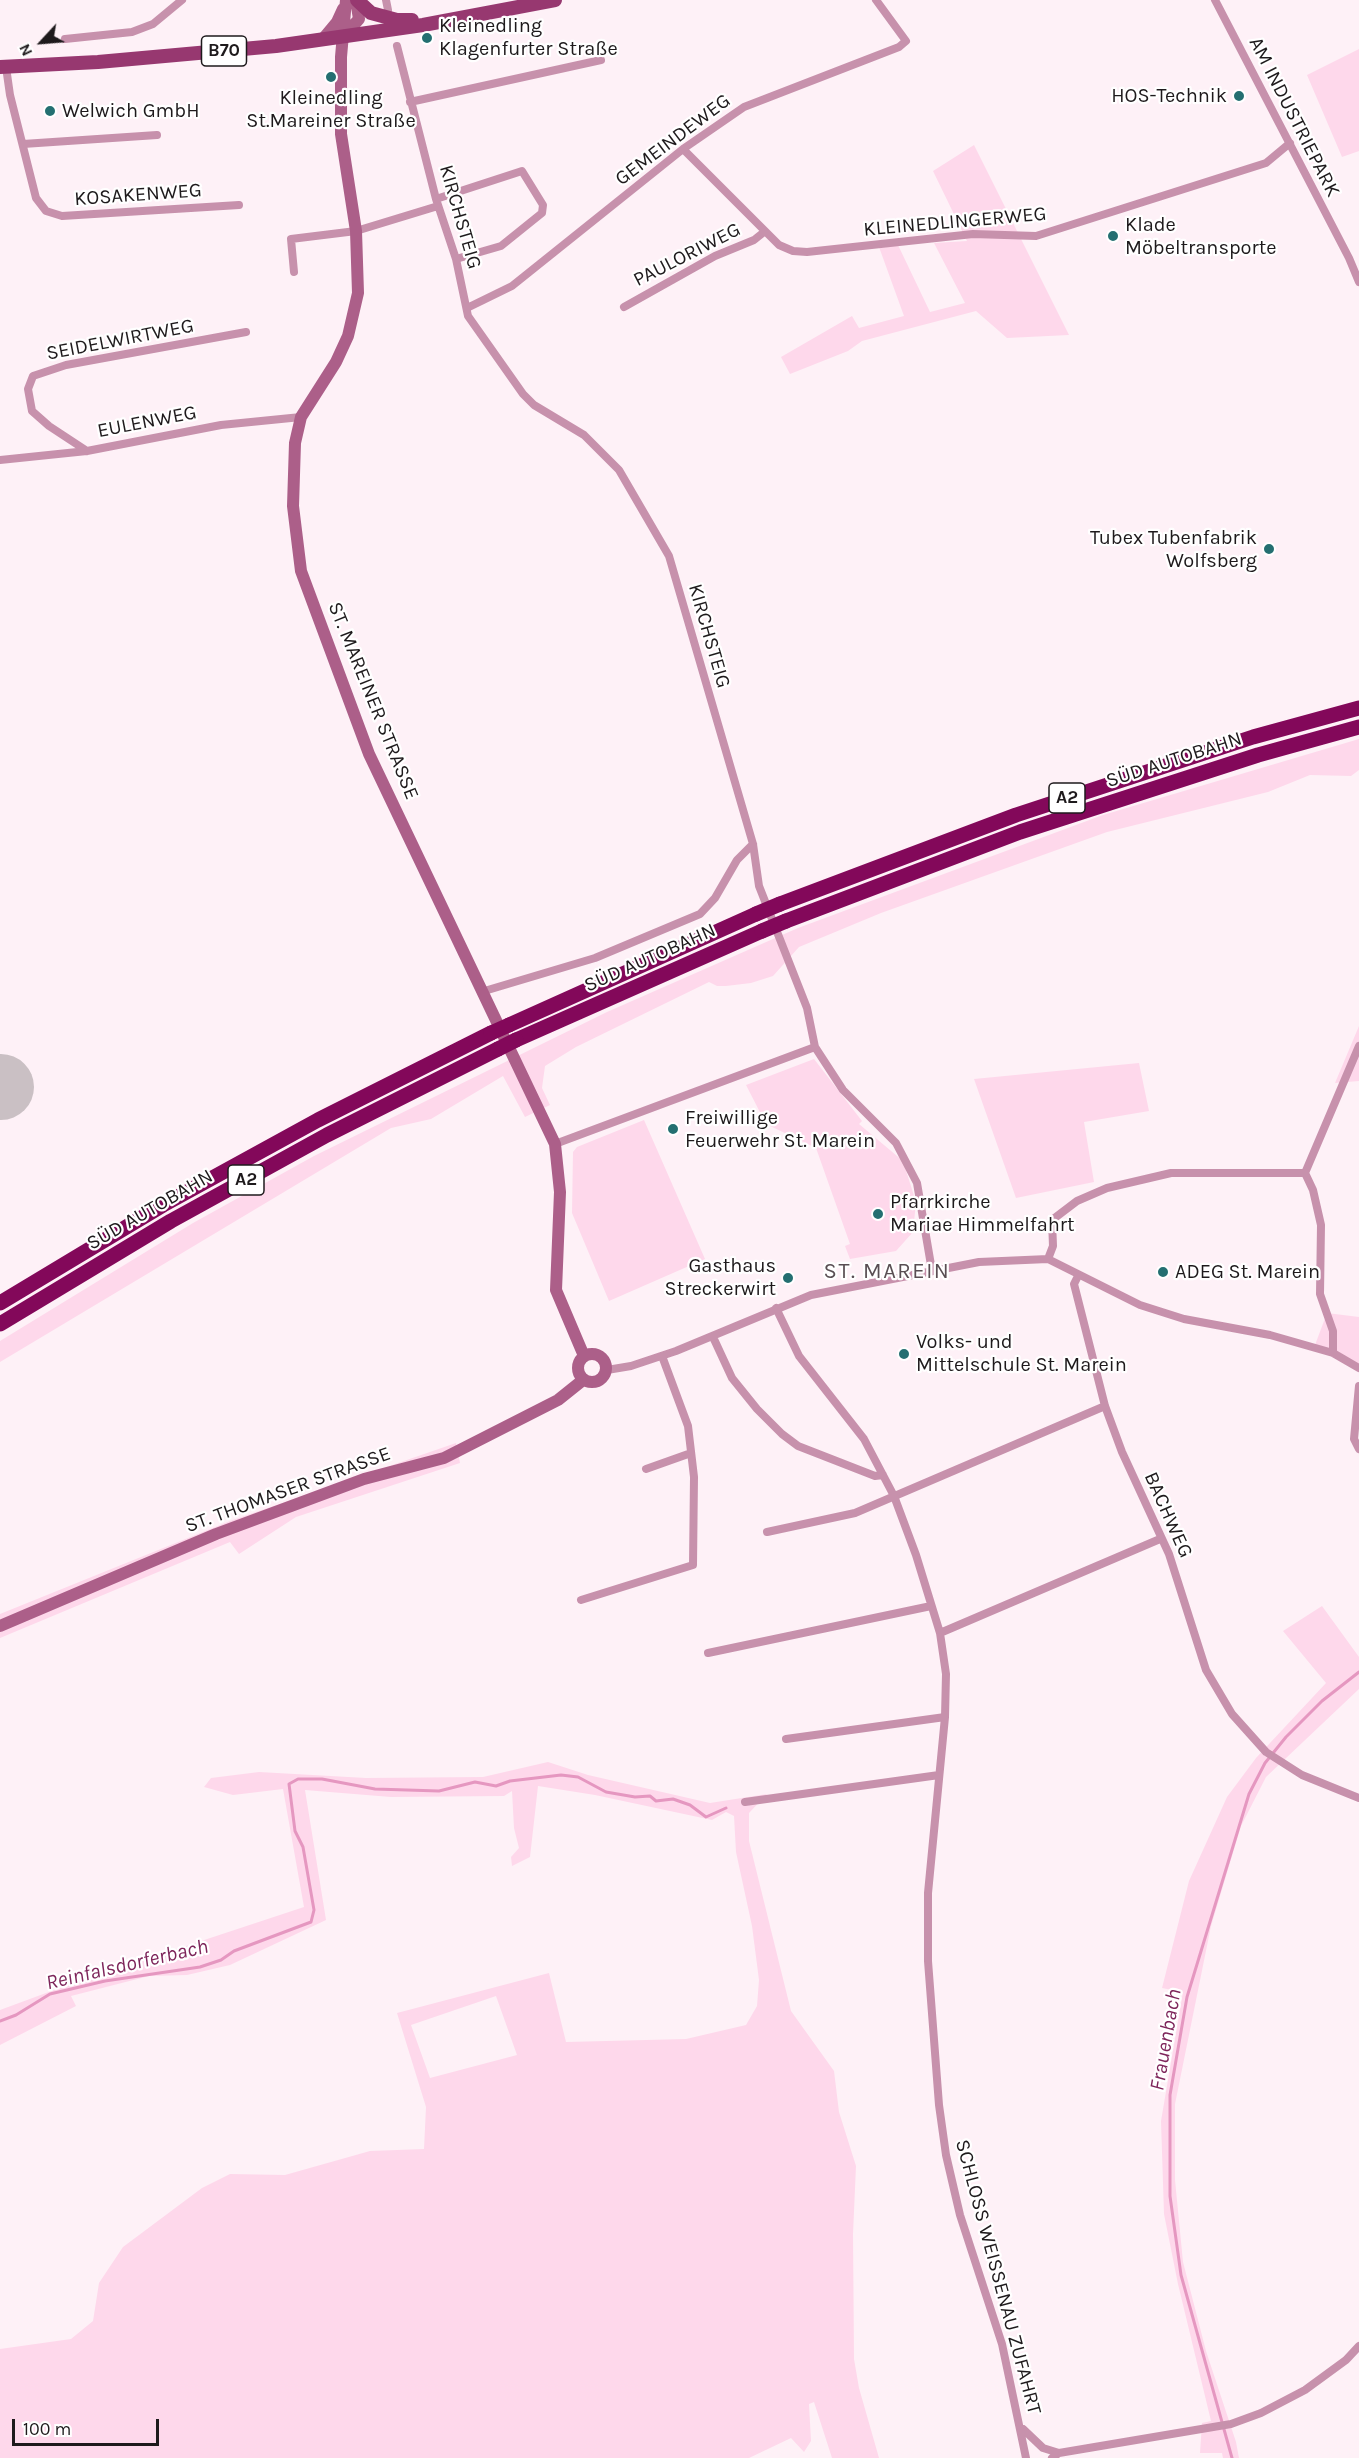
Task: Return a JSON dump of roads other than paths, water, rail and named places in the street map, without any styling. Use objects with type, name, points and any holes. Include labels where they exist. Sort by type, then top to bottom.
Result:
[{"type":"highway","name":"SÜD AUTOBAHN","points":[[0,1303],[163,1205],[308,1125],[491,1033],[756,914],[1016,815],[1253,737],[1359,708]]},
{"type":"highway","name":"SÜD AUTOBAHN","points":[[0,1324],[171,1221],[327,1135],[516,1040],[762,931],[1020,832],[1258,755],[1359,727]]},
{"type":"main road","name":"B70","points":[[3,67],[98,62],[276,46],[447,21],[555,0]]},
{"type":"main road","points":[[322,40],[351,1],[371,13],[397,20],[447,21]]},
{"type":"main road","name":"ST. MAREINER STRASSE","points":[[351,1],[344,36],[341,134],[356,231],[358,293],[354,317],[336,362],[301,417],[293,464],[293,506],[301,571],[369,754],[555,1144],[560,1192],[556,1290],[584,1356]]},
{"type":"main road","points":[[590,1354],[600,1356],[607,1370],[600,1381],[591,1383],[584,1380],[578,1370],[584,1356],[590,1354]]},
{"type":"main road","name":"ST. THOMASER STRASSE","points":[[0,1626],[216,1534],[364,1479],[444,1458],[558,1400],[584,1380]]},
{"type":"street","points":[[65,39],[132,32],[153,24],[182,0]]},
{"type":"street","points":[[386,0],[388,10]]},
{"type":"street","name":"GEMEINDEWEG","points":[[467,308],[512,286],[683,149],[751,103],[899,47],[906,41],[876,0]]},
{"type":"street","name":"AM INDUSTRIEPARK","points":[[1215,0],[1359,282]]},
{"type":"street","name":"KIRCHSTEIG","points":[[397,46],[437,203],[456,259],[468,316],[486,345],[523,394],[534,405],[584,435],[619,470],[669,556],[753,844],[759,886],[807,1008],[815,1047],[843,1090],[896,1143],[917,1183],[932,1271]]},
{"type":"street","points":[[410,102],[601,60]]},
{"type":"street","name":"KOSAKENWEG","points":[[3,67],[36,198],[46,211],[53,215],[240,205]]},
{"type":"street","points":[[22,144],[157,135]]},
{"type":"street","name":"KLEINEDLINGERWEG","points":[[683,149],[764,232],[786,249],[807,252],[973,234],[1036,236],[1266,163],[1290,143]]},
{"type":"street","points":[[294,272],[291,239],[356,231],[522,171],[543,205],[542,213],[501,246],[456,259]]},
{"type":"street","name":"PAULORIWEG","points":[[624,307],[715,256],[754,240],[764,232]]},
{"type":"street","name":"SEIDELWIRTWEG","points":[[87,451],[49,426],[33,411],[28,389],[33,376],[66,365],[246,332]]},
{"type":"street","name":"EULENWEG","points":[[0,460],[87,451],[221,425],[301,417]]},
{"type":"street","points":[[481,992],[595,958],[700,914],[715,898],[738,860],[753,844]]},
{"type":"street","points":[[1333,1353],[1333,1331],[1320,1294],[1321,1225],[1313,1190],[1305,1173],[1359,1046]]},
{"type":"street","points":[[555,1144],[815,1047]]},
{"type":"street","points":[[1048,1259],[1053,1246],[1052,1220],[1077,1201],[1107,1188],[1171,1173],[1305,1173]]},
{"type":"street","points":[[607,1370],[631,1366],[662,1356],[811,1295],[979,1262],[1048,1259],[1077,1276],[1140,1305],[1184,1319],[1270,1335],[1333,1353],[1359,1368]]},
{"type":"street","name":"BACHWEG","points":[[1077,1276],[1074,1284],[1105,1406],[1122,1452],[1160,1539],[1169,1554],[1206,1670],[1232,1714],[1266,1752],[1302,1775],[1359,1798]]},
{"type":"street","name":"SCHLOSS WEISSENAU ZUFAHRT","points":[[776,1308],[799,1356],[864,1439],[894,1496],[916,1555],[940,1633],[946,1674],[945,1717],[928,1893],[928,1961],[942,2125],[946,2155],[960,2215],[1002,2344],[1026,2458]]},
{"type":"street","points":[[713,1337],[732,1378],[757,1409],[782,1434],[798,1446],[875,1476],[883,1475]]},
{"type":"street","points":[[581,1600],[693,1565],[694,1477],[691,1453],[682,1405],[662,1356]]},
{"type":"street","points":[[1359,1386],[1354,1439],[1359,1449]]},
{"type":"street","points":[[767,1532],[855,1513],[1105,1406]]},
{"type":"street","points":[[646,1469],[691,1453]]},
{"type":"street","points":[[940,1633],[1160,1539]]},
{"type":"street","points":[[708,1653],[931,1606]]},
{"type":"street","points":[[786,1739],[945,1717]]},
{"type":"street","points":[[745,1802],[939,1775]]},
{"type":"street","points":[[1020,2427],[1029,2437],[1055,2455],[1231,2424],[1261,2413],[1305,2390],[1346,2360],[1359,2346]]},
{"type":"waterway","name":"Frauenbach","points":[[1232,2458],[1181,2275],[1170,2196],[1170,2095],[1187,1997],[1249,1794],[1265,1763],[1286,1737],[1322,1701],[1359,1672]]},
{"type":"waterway","name":"Reinfalsdorferbach","points":[[0,2021],[16,2015],[50,1994],[105,1981],[200,1967],[221,1960],[234,1951],[311,1922],[314,1910],[303,1847],[295,1831],[289,1784],[298,1779],[322,1779],[375,1789],[439,1791],[475,1782],[496,1786],[510,1781],[561,1775],[578,1777],[606,1792],[635,1797],[650,1796],[656,1801],[673,1799],[690,1805],[706,1817],[726,1808]]},
{"type":"place","name":"Kleinedling Klagenfurter Straße","points":[[427,38]]},
{"type":"place","name":"Kleinedling St.Mareiner Straße","points":[[331,77]]},
{"type":"place","name":"HOS-Technik","points":[[1239,96]]},
{"type":"place","name":"Welwich GmbH","points":[[50,111]]},
{"type":"place","name":"Klade Möbeltransporte","points":[[1113,236]]},
{"type":"place","name":"Tubex Tubenfabrik Wolfsberg","points":[[1269,549]]},
{"type":"place","name":"Freiwillige Feuerwehr St. Marein","points":[[673,1129]]},
{"type":"place","name":"Pfarrkirche Mariae Himmelfahrt","points":[[878,1214]]},
{"type":"place","name":"ADEG St. Marein","points":[[1163,1272]]},
{"type":"place","name":"Gasthaus Streckerwirt","points":[[788,1278]]},
{"type":"place","name":"Volks- und Mittelschule St. Marein","points":[[904,1354]]},
{"type":"district","name":"ST. MAREIN","points":[[887,1272]]}]
